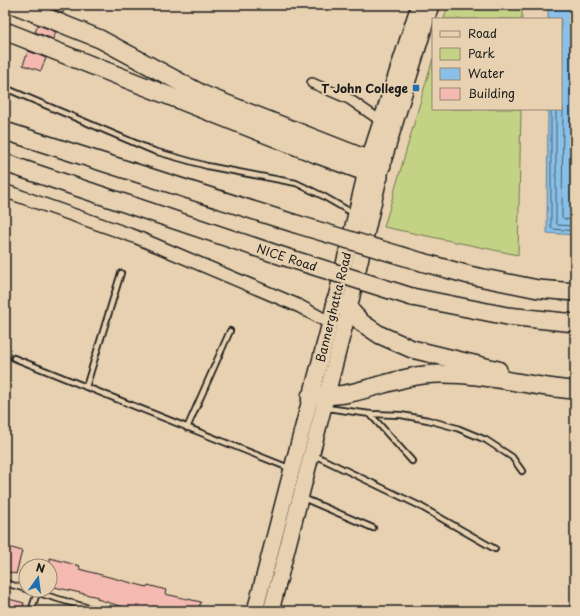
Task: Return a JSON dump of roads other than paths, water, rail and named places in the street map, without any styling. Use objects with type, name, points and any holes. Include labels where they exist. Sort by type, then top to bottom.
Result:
[{"type":"highway","points":[[15,5],[100,39],[204,95],[374,168]]},
{"type":"highway","points":[[5,31],[316,154],[374,168]]},
{"type":"highway","points":[[5,131],[296,224],[422,262],[469,275],[538,288],[575,292]]},
{"type":"highway","name":"NICE Road","points":[[5,163],[285,257],[412,297],[507,316],[575,323]]},
{"type":"highway","points":[[342,305],[362,323],[380,335],[412,349],[501,371],[575,380]]},
{"type":"highway","points":[[320,400],[417,376],[439,374],[469,376],[575,390]]},
{"type":"main road","name":"Bannerghatta Road","points":[[255,611],[291,469],[320,400],[374,168],[381,121],[419,5]]},
{"type":"main road","name":"Bannerghatta Road","points":[[271,611],[311,453],[320,400],[330,323],[342,305],[356,214],[374,168],[392,135],[431,5]]},
{"type":"street","points":[[312,83],[349,99],[381,121]]},
{"type":"street","points":[[5,191],[136,237],[300,306],[330,323]]},
{"type":"lane","points":[[5,88],[154,152],[207,166],[296,183],[356,214]]},
{"type":"lane","points":[[86,387],[120,273]]},
{"type":"lane","points":[[187,428],[230,330]]},
{"type":"lane","points":[[14,358],[305,475]]},
{"type":"lane","points":[[320,400],[370,414],[401,415],[428,420],[457,428],[486,440],[512,457],[522,471]]},
{"type":"lane","points":[[370,414],[412,461]]},
{"type":"lane","points":[[311,453],[418,505],[495,548]]},
{"type":"lane","points":[[300,496],[373,528]]},
{"type":"lane","points":[[5,583],[18,587]]},
{"type":"lane","points":[[31,611],[35,598]]},
{"type":"lane","points":[[54,598],[99,611]]},
{"type":"water","points":[[548,5],[575,5],[575,235],[547,233],[548,110],[562,110],[562,18],[548,18]]},
{"type":"place","name":"T John College","points":[[416,88]]}]
